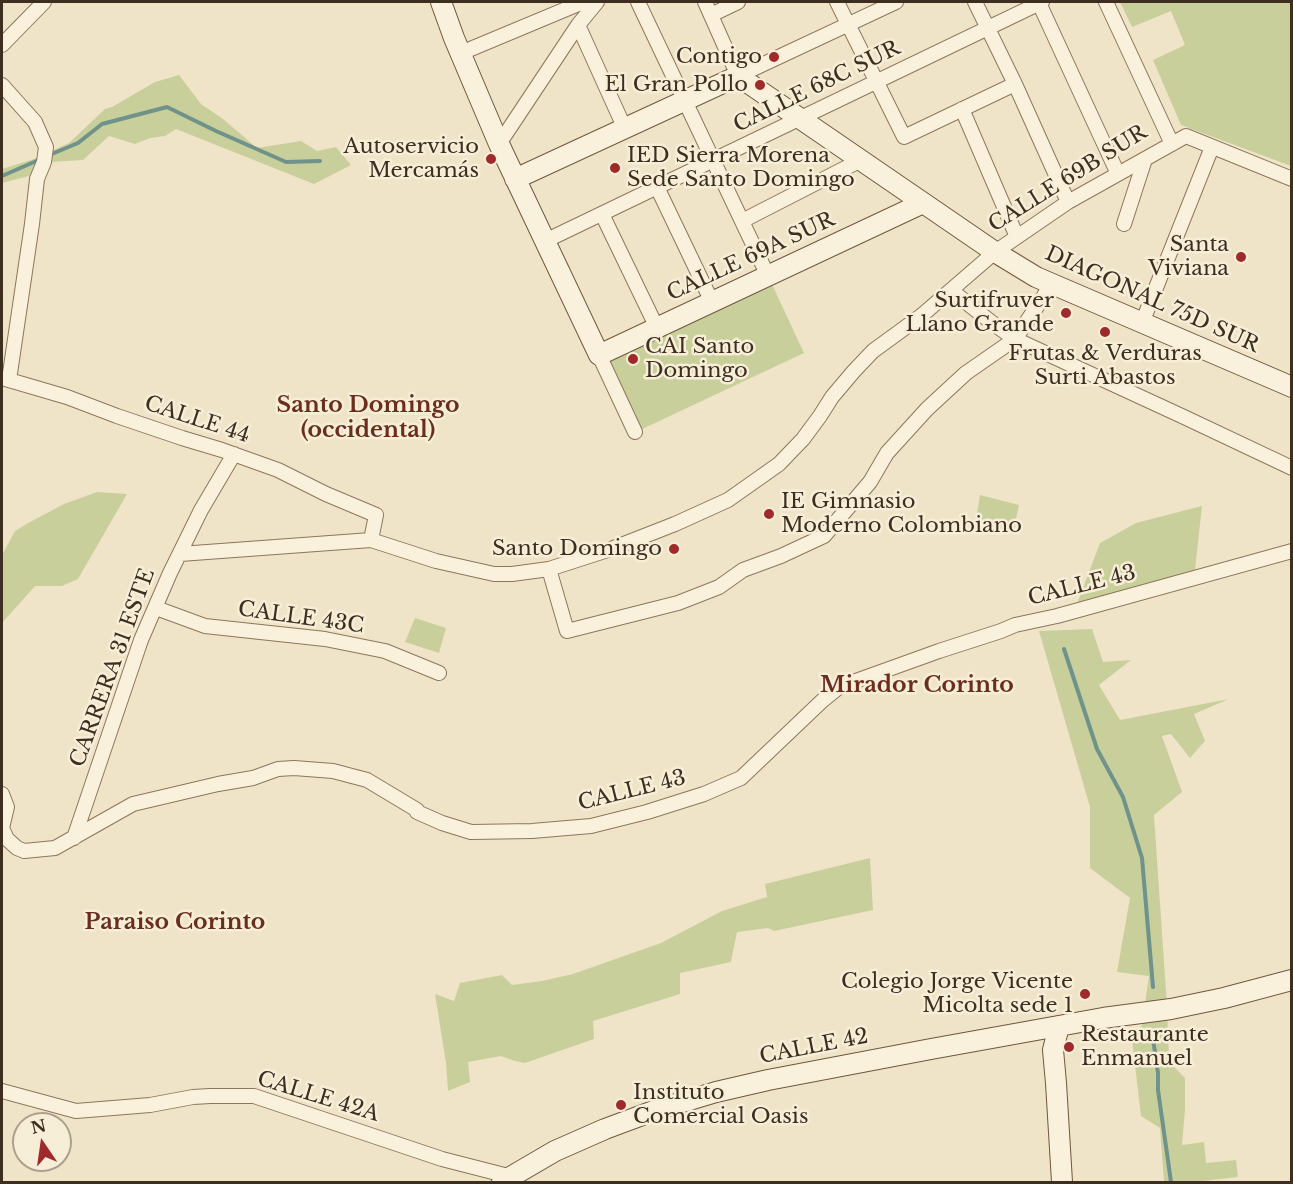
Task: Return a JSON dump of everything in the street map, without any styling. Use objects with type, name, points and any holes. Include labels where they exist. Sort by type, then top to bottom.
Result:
[{"type":"street","points":[[2,45],[44,2]]},
{"type":"street","points":[[441,2],[499,144],[635,432]]},
{"type":"street","points":[[461,52],[583,2]]},
{"type":"street","points":[[499,144],[578,25],[597,2]]},
{"type":"street","points":[[638,2],[768,276]]},
{"type":"street","points":[[738,2],[708,8],[738,76]]},
{"type":"street","points":[[837,2],[904,137],[1015,84]]},
{"type":"street","points":[[515,179],[896,2]]},
{"type":"street","points":[[975,2],[1068,202]]},
{"type":"street","points":[[1041,2],[1118,174]]},
{"type":"street","name":"CALLE 68C SUR","points":[[545,241],[1041,2]]},
{"type":"street","points":[[1106,2],[1172,144]]},
{"type":"street","points":[[578,25],[626,129]]},
{"type":"street","name":"DIAGONAL 75D SUR","points":[[738,76],[995,252],[1050,284],[1292,387]]},
{"type":"street","points":[[2,85],[34,122],[46,147],[44,162],[37,179],[32,225],[5,379]]},
{"type":"street","points":[[962,109],[1017,237]]},
{"type":"street","name":"CALLE 69B SUR","points":[[371,540],[436,561],[494,574],[512,574],[549,569],[675,525],[728,500],[779,464],[802,439],[832,397],[873,351],[921,316],[995,252],[1068,202],[1186,136],[1212,147]]},
{"type":"street","points":[[1142,323],[1212,147],[1292,179]]},
{"type":"street","points":[[1124,224],[1145,159]]},
{"type":"street","points":[[742,221],[861,160]]},
{"type":"street","points":[[657,187],[712,302]]},
{"type":"street","name":"CALLE 69A SUR","points":[[599,355],[923,203]]},
{"type":"street","points":[[602,214],[657,328]]},
{"type":"street","points":[[549,569],[567,630],[678,603],[719,587],[743,570],[824,536],[870,482],[887,453],[927,409],[966,373],[1015,339],[1050,284]]},
{"type":"street","points":[[951,291],[1015,339],[1292,468]]},
{"type":"street","name":"CALLE 44","points":[[5,379],[67,397],[278,470],[376,515],[371,540]]},
{"type":"street","name":"CARRERA 31 ESTE","points":[[74,838],[141,640],[201,510],[234,454]]},
{"type":"street","points":[[180,554],[371,540]]},
{"type":"street","name":"CALLE 43","points":[[2,794],[7,807],[2,828],[7,839],[24,851],[55,848],[134,804],[253,778],[278,769],[294,768],[333,771],[367,780],[417,810],[417,813],[471,832],[532,831],[591,826],[704,794],[741,778],[839,687],[1015,625],[1068,614],[1292,551]]},
{"type":"street","name":"CALLE 43C","points":[[156,608],[205,626],[325,639],[385,651],[439,673]]},
{"type":"street","name":"CALLE 42","points":[[507,1180],[555,1151],[605,1129],[656,1110],[716,1092],[818,1070],[1059,1026],[1171,1009],[1292,980]]},
{"type":"street","points":[[1059,1026],[1053,1050],[1062,1182]]},
{"type":"street","name":"CALLE 42A","points":[[2,1091],[76,1111],[150,1106],[193,1097],[254,1096],[507,1180]]},
{"type":"green space","points":[[1120,2],[1291,2],[1291,166],[1181,125],[1153,60],[1185,45],[1171,11],[1132,27]]},
{"type":"green space","points":[[179,75],[201,104],[257,148],[301,141],[317,151],[336,147],[351,165],[314,184],[176,129],[165,136],[150,138],[135,144],[109,136],[83,160],[50,162],[29,176],[2,183],[2,169],[34,159],[69,143],[105,109],[155,82]]},
{"type":"green space","points":[[770,280],[804,353],[638,431],[603,358]]},
{"type":"green space","points":[[97,492],[127,494],[78,579],[62,586],[35,586],[2,623],[2,555],[15,531],[64,504]]},
{"type":"green space","points":[[980,495],[1019,505],[1013,533],[976,520]]},
{"type":"green space","points":[[1202,506],[1195,570],[1077,604],[1100,543],[1136,523]]},
{"type":"green space","points":[[415,618],[446,628],[439,653],[405,642]]},
{"type":"green space","points":[[1092,629],[1103,662],[1131,660],[1099,685],[1120,720],[1229,699],[1194,714],[1205,741],[1190,758],[1171,734],[1162,736],[1182,792],[1154,815],[1169,1062],[1185,1078],[1182,1145],[1204,1142],[1206,1163],[1236,1160],[1238,1177],[1193,1182],[1164,1182],[1160,1128],[1141,1116],[1132,1039],[1142,1025],[1149,976],[1117,972],[1130,898],[1090,868],[1090,807],[1039,631]]},
{"type":"green space","points":[[870,858],[873,910],[774,931],[768,928],[737,932],[731,962],[680,973],[680,994],[593,1021],[594,1039],[525,1063],[501,1056],[468,1062],[470,1082],[448,1091],[435,994],[454,1001],[460,983],[502,975],[512,985],[573,974],[661,943],[722,911],[767,897],[765,884]]},
{"type":"waterway","points":[[47,156],[78,143],[102,124],[167,107],[286,162],[320,161]]},
{"type":"waterway","points":[[2,176],[41,159]]},
{"type":"waterway","points":[[1064,649],[1097,749],[1123,797],[1142,858],[1153,987]]},
{"type":"waterway","points":[[1153,1039],[1171,1182]]},
{"type":"place","name":"Contigo","points":[[774,57]]},
{"type":"place","name":"El Gran Pollo","points":[[760,85]]},
{"type":"place","name":"Autoservicio Mercamás","points":[[491,159]]},
{"type":"place","name":"IED Sierra Morena Sede Santo Domingo","points":[[615,168]]},
{"type":"place","name":"Santa Viviana","points":[[1241,257]]},
{"type":"place","name":"Surtifruver Llano Grande","points":[[1066,313]]},
{"type":"place","name":"Frutas & Verduras Surti Abastos","points":[[1105,332]]},
{"type":"place","name":"CAI Santo Domingo","points":[[633,359]]},
{"type":"place","name":"IE Gimnasio Moderno Colombiano","points":[[769,514]]},
{"type":"place","name":"Santo Domingo","points":[[674,549]]},
{"type":"place","name":"Colegio Jorge Vicente Micolta sede 1","points":[[1085,994]]},
{"type":"place","name":"Restaurante Enmanuel","points":[[1069,1047]]},
{"type":"place","name":"Instituto Comercial Oasis","points":[[621,1105]]},
{"type":"district","name":"Santo Domingo (occidental)","points":[[368,419]]},
{"type":"district","name":"Mirador Corinto","points":[[917,686]]},
{"type":"district","name":"Paraiso Corinto","points":[[175,923]]}]
